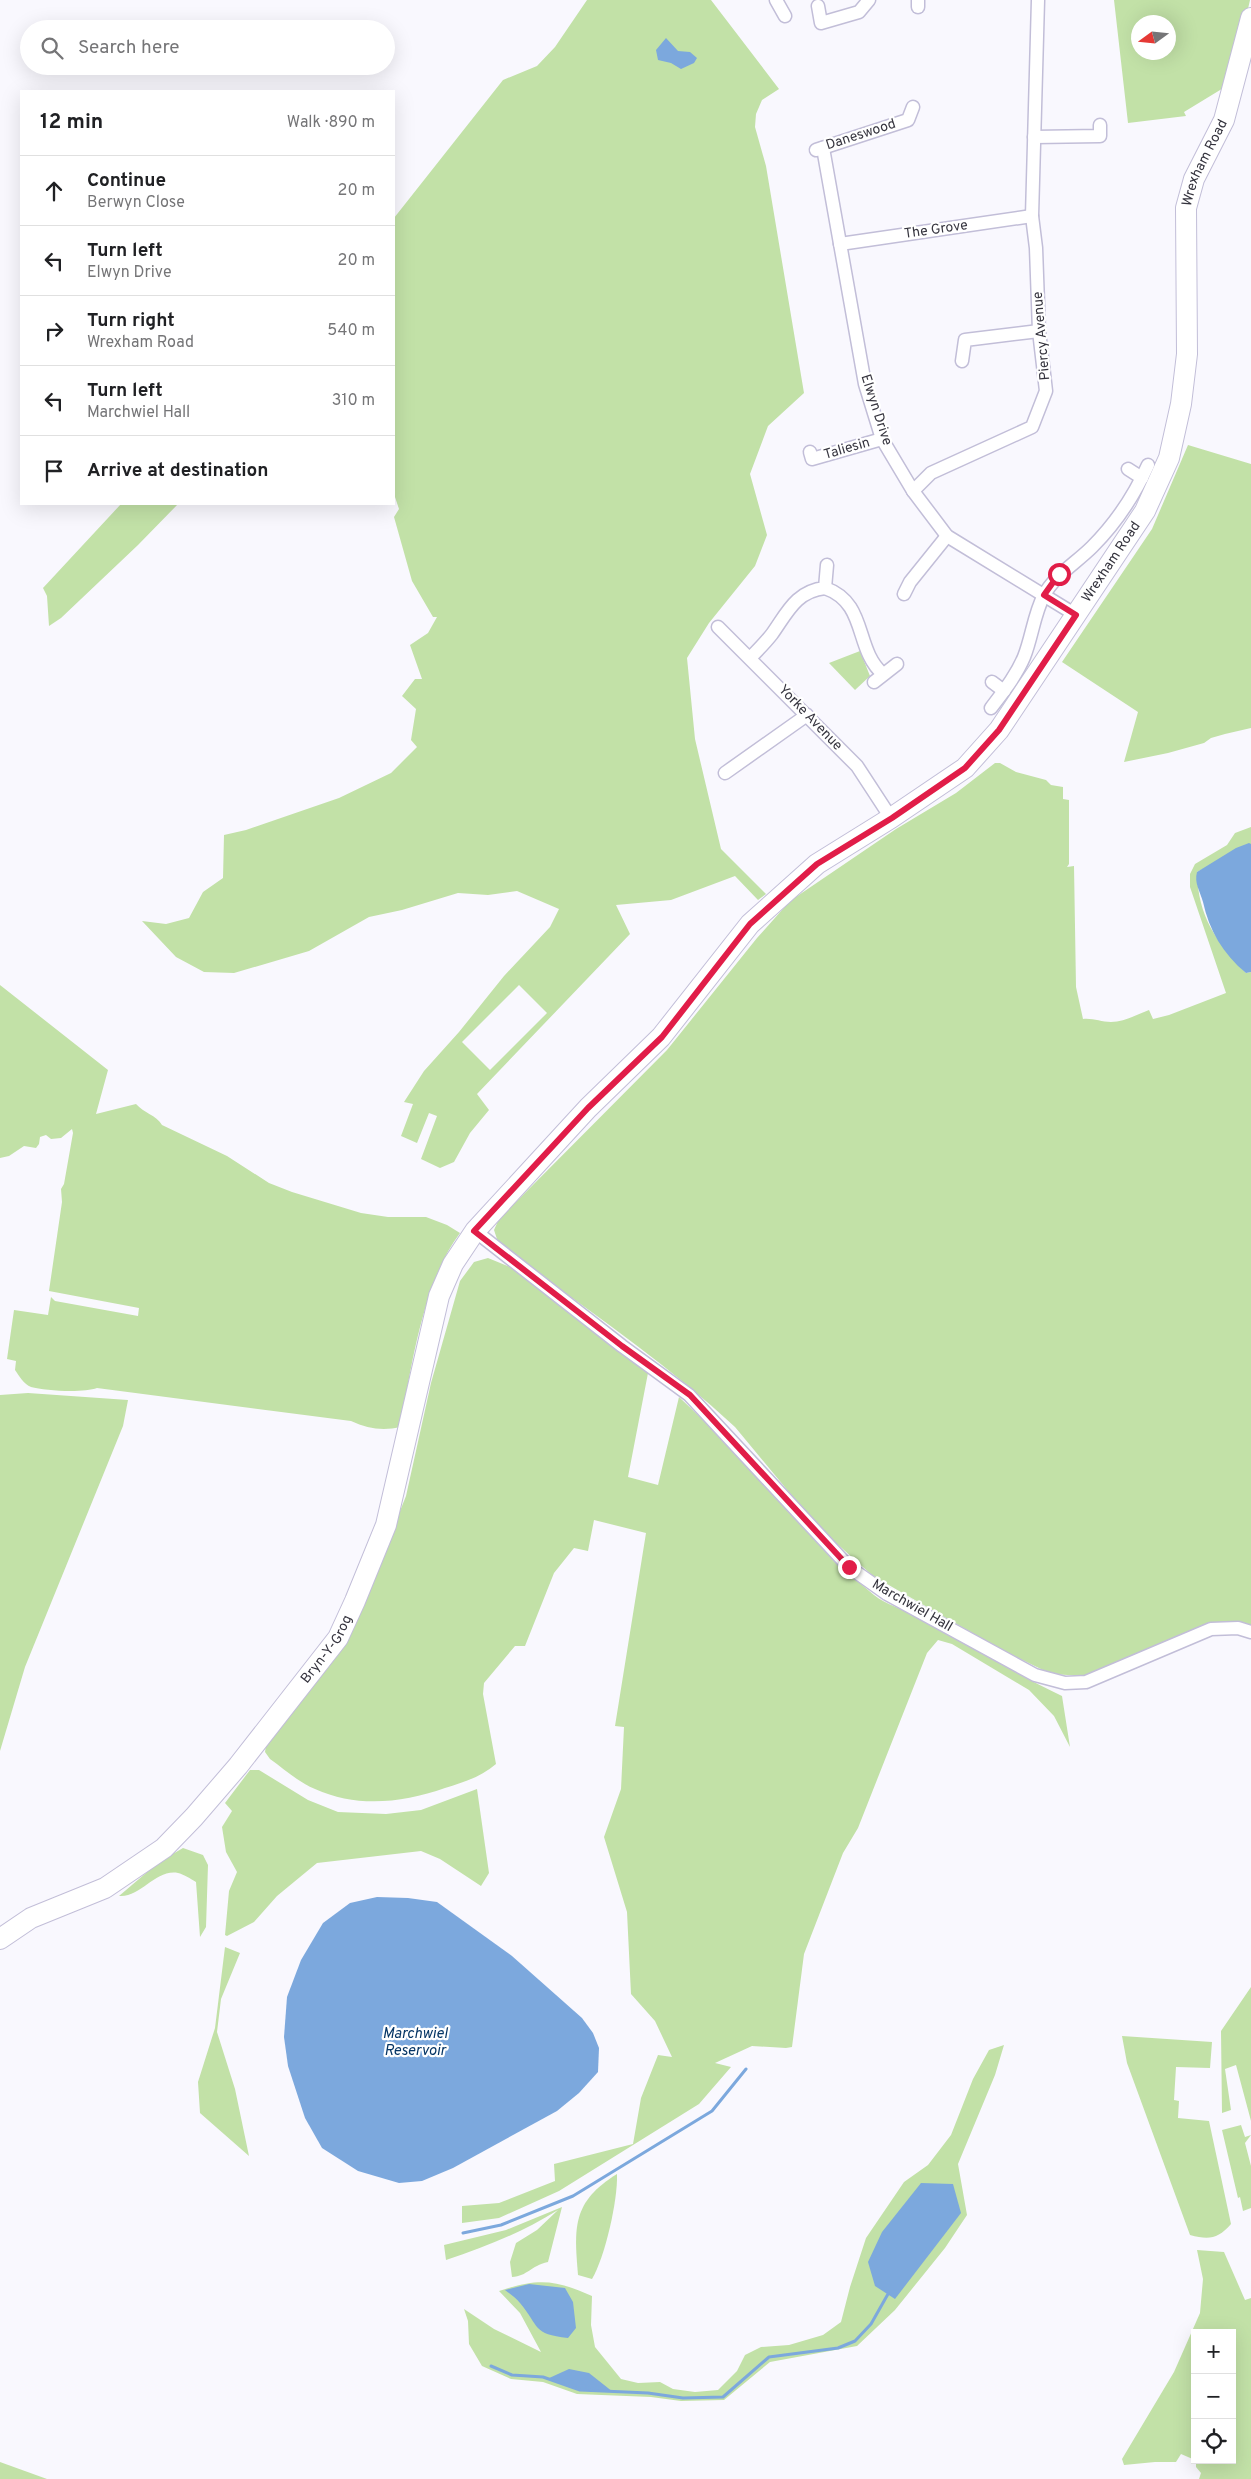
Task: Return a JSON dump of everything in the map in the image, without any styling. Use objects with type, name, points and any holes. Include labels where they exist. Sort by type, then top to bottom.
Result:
[{"type":"main road","name":"Wrexham Road","points":[[474,1231],[588,1108],[662,1037],[750,924],[817,864],[892,818],[965,768],[999,730],[1145,511],[1169,458],[1181,404],[1187,354],[1186,208],[1194,179],[1224,120],[1251,18]]},
{"type":"main road","name":"Bryn-Y-Grog","points":[[0,1939],[30,1918],[105,1888],[164,1848],[194,1817],[238,1766],[338,1638],[356,1601],[386,1525],[439,1296],[453,1264],[474,1231]]},
{"type":"street","points":[[776,0],[785,16]]},
{"type":"street","points":[[818,6],[821,23],[859,12],[869,0]]},
{"type":"street","name":"Piercy Avenue","points":[[913,491],[931,473],[1032,427],[1046,391],[1039,331],[1036,248],[1032,216],[1038,0]]},
{"type":"street","name":"Daneswood","points":[[819,149],[910,124],[913,107]]},
{"type":"street","points":[[1034,137],[1100,136],[1100,125]]},
{"type":"street","name":"Elwyn Drive","points":[[819,149],[840,244],[865,384],[882,439],[913,491],[947,536],[1076,615]]},
{"type":"street","name":"The Grove","points":[[840,244],[1032,216]]},
{"type":"street","points":[[962,362],[964,334],[1039,331]]},
{"type":"street","name":"Taliesin","points":[[812,459],[882,439]]},
{"type":"street","points":[[991,708],[1024,656],[1044,595],[1059,574],[1092,547],[1114,522],[1142,478],[1148,465]]},
{"type":"street","points":[[1128,469],[1142,478]]},
{"type":"street","points":[[904,594],[906,579],[947,536]]},
{"type":"street","points":[[825,588],[827,565]]},
{"type":"street","points":[[750,658],[767,641],[795,601],[814,589],[825,588],[843,597],[853,608],[878,678],[897,664]]},
{"type":"street","name":"Yorke Avenue","points":[[718,626],[857,766],[892,818]]},
{"type":"street","points":[[992,682],[1004,690]]},
{"type":"street","points":[[725,773],[748,749],[807,715]]},
{"type":"street","name":"Marchwiel Hall","points":[[474,1231],[622,1346],[690,1395],[849,1567],[887,1594],[1035,1675],[1065,1684],[1086,1682],[1211,1629],[1238,1628],[1251,1632]]},
{"type":"green space","points":[[587,0],[711,0],[779,89],[762,100],[756,114],[755,127],[766,166],[804,393],[768,426],[750,474],[767,535],[755,566],[709,623],[687,658],[695,739],[721,849],[766,894],[758,900],[735,876],[671,900],[616,905],[630,934],[477,1094],[489,1110],[470,1133],[454,1162],[440,1168],[421,1159],[437,1116],[429,1113],[417,1143],[401,1136],[413,1104],[404,1102],[424,1071],[459,1032],[504,976],[550,927],[559,909],[517,891],[488,895],[458,893],[402,910],[369,917],[309,951],[234,973],[204,972],[176,957],[142,921],[166,924],[189,918],[203,892],[223,878],[224,835],[246,830],[339,798],[391,773],[417,747],[411,740],[416,709],[402,696],[415,679],[422,679],[410,645],[428,633],[437,617],[433,617],[412,581],[394,517],[399,509],[395,497],[395,217],[503,80],[537,66],[555,47]],"holes":[[[519,985],[547,1013],[490,1070],[462,1042]]]},
{"type":"green space","points":[[1114,0],[1250,0],[1234,71],[1225,77],[1225,87],[1184,112],[1186,116],[1128,123]]},
{"type":"green space","points":[[1188,445],[1251,464],[1251,728],[1211,738],[1204,743],[1168,753],[1124,762],[1138,712],[1062,662],[1152,529]]},
{"type":"green space","points":[[120,505],[177,505],[61,618],[49,626],[47,596],[43,588]]},
{"type":"green space","points":[[860,651],[870,676],[855,690],[829,663]]},
{"type":"green space","points":[[995,763],[1000,763],[1016,772],[1046,780],[1051,785],[1063,787],[1063,799],[1069,800],[1069,864],[1067,867],[1074,866],[1076,987],[1083,1019],[1116,1022],[1149,1010],[1153,1019],[1169,1015],[1226,993],[1190,887],[1190,874],[1195,864],[1227,845],[1235,833],[1251,827],[1251,844],[1197,872],[1201,902],[1211,927],[1235,961],[1246,973],[1251,972],[1251,1625],[1239,1622],[1084,1676],[1051,1674],[1002,1650],[873,1576],[817,1526],[735,1427],[650,1356],[499,1245],[494,1230],[499,1219],[667,1050],[757,938],[790,901],[896,829],[956,793]]},
{"type":"green space","points":[[0,985],[108,1070],[96,1114],[136,1104],[157,1119],[162,1125],[227,1156],[269,1183],[361,1213],[388,1217],[426,1217],[447,1225],[460,1233],[447,1252],[437,1275],[420,1326],[401,1427],[376,1428],[363,1426],[351,1421],[97,1388],[74,1391],[45,1390],[28,1386],[24,1382],[15,1370],[16,1361],[7,1359],[14,1310],[48,1315],[51,1297],[55,1301],[138,1316],[139,1308],[49,1291],[62,1202],[61,1189],[64,1184],[73,1133],[72,1129],[61,1138],[51,1139],[46,1135],[40,1137],[36,1148],[24,1146],[9,1156],[0,1158]]},
{"type":"green space","points":[[488,1258],[510,1267],[648,1373],[628,1477],[658,1485],[679,1397],[728,1446],[823,1548],[874,1595],[884,1602],[913,1614],[1062,1696],[1070,1747],[1054,1716],[1029,1690],[952,1644],[938,1640],[927,1653],[858,1828],[843,1853],[804,1954],[792,2047],[752,2046],[715,2063],[731,2067],[699,2104],[559,2191],[499,2218],[462,2223],[462,2206],[499,2203],[555,2181],[554,2164],[633,2144],[641,2098],[658,2055],[672,2057],[655,2021],[631,1994],[627,1912],[604,1837],[621,1789],[624,1727],[615,1726],[646,1533],[594,1520],[588,1551],[574,1548],[554,1573],[525,1646],[515,1646],[484,1683],[483,1694],[496,1764],[472,1779],[429,1793],[396,1800],[363,1801],[347,1799],[309,1786],[270,1759],[265,1752],[266,1745],[333,1661],[358,1616],[406,1496],[431,1383],[460,1281],[474,1262]]},
{"type":"green space","points":[[28,1393],[128,1400],[123,1426],[25,1667],[0,1751],[0,1395]]},
{"type":"green space","points":[[250,1770],[259,1770],[308,1800],[338,1812],[386,1814],[421,1810],[477,1789],[489,1873],[481,1886],[440,1859],[421,1851],[317,1863],[277,1896],[254,1922],[227,1936],[225,1935],[229,1891],[237,1872],[226,1852],[222,1827],[232,1811],[225,1803]]},
{"type":"green space","points":[[183,1848],[203,1855],[208,1865],[206,1927],[200,1937],[196,1882],[185,1875],[170,1873],[162,1875],[134,1893],[119,1896],[159,1862]]},
{"type":"green space","points":[[225,1947],[240,1953],[221,1999],[217,2032],[235,2089],[249,2156],[200,2113],[198,2082],[215,2028]]},
{"type":"green space","points":[[1251,1987],[1251,2121],[1236,2065],[1225,2069],[1231,2110],[1222,2113],[1221,2031]]},
{"type":"green space","points":[[1122,2036],[1212,2042],[1210,2068],[1176,2067],[1174,2100],[1179,2101],[1178,2118],[1209,2121],[1231,2224],[1222,2233],[1208,2238],[1190,2235],[1127,2063]]},
{"type":"green space","points":[[1004,2045],[995,2075],[958,2164],[967,2215],[945,2248],[895,2310],[857,2346],[770,2362],[724,2400],[681,2401],[651,2397],[577,2394],[543,2382],[511,2379],[482,2366],[469,2344],[468,2321],[464,2309],[494,2329],[541,2352],[520,2313],[499,2291],[536,2282],[567,2286],[592,2296],[591,2325],[595,2347],[621,2379],[638,2383],[660,2382],[673,2389],[695,2392],[718,2390],[737,2371],[745,2355],[761,2347],[789,2345],[823,2335],[841,2322],[866,2238],[904,2182],[928,2165],[951,2135],[973,2079],[989,2050]]},
{"type":"green space","points":[[1241,2125],[1245,2137],[1251,2135],[1245,2143],[1251,2166],[1251,2208],[1243,2211],[1240,2197],[1238,2198],[1222,2130]]},
{"type":"green space","points":[[617,2174],[613,2213],[602,2257],[592,2279],[578,2275],[576,2243],[579,2217],[591,2195],[602,2184]]},
{"type":"green space","points":[[562,2207],[548,2262],[522,2275],[512,2277],[510,2262],[516,2243],[537,2230],[558,2210],[531,2226],[476,2250],[446,2260],[444,2245],[506,2230]]},
{"type":"green space","points":[[1197,2250],[1224,2252],[1245,2300],[1251,2298],[1251,2479],[1199,2479],[1201,2473],[1196,2467],[1196,2464],[1236,2464],[1236,2329],[1193,2329],[1200,2313],[1203,2279]]},
{"type":"green space","points":[[1191,2333],[1191,2458],[1181,2454],[1176,2462],[1124,2465],[1122,2459],[1174,2372]]},
{"type":"green space","points":[[0,2462],[47,2479],[0,2479]]},
{"type":"water","points":[[666,38],[678,51],[690,52],[697,58],[694,63],[681,69],[671,63],[658,60],[656,50]]},
{"type":"water","points":[[1251,844],[1251,972],[1246,973],[1230,958],[1213,932],[1196,876],[1197,872],[1236,848]]},
{"type":"water","name":"Marchwiel Reservoir","points":[[377,1897],[408,1898],[437,1902],[512,1956],[582,2018],[593,2033],[599,2048],[598,2072],[579,2093],[557,2111],[453,2168],[422,2181],[399,2183],[358,2171],[322,2148],[305,2118],[288,2066],[284,2037],[287,1997],[301,1960],[323,1923],[350,1903]]},
{"type":"water","points":[[921,2183],[953,2184],[961,2213],[895,2299],[875,2286],[868,2262],[882,2232]]},
{"type":"water","points":[[529,2284],[565,2288],[573,2302],[576,2328],[568,2338],[548,2334],[538,2328],[518,2301],[505,2290]]},
{"type":"water","points":[[569,2369],[589,2373],[613,2392],[580,2390],[547,2379]]},
{"type":"waterway","points":[[463,2233],[501,2225],[573,2196],[712,2111],[746,2069]]},
{"type":"waterway","points":[[491,2366],[512,2375],[543,2377],[580,2390],[648,2393],[683,2398],[723,2397],[769,2357],[838,2348],[855,2341],[871,2324],[888,2294]]},
{"type":"route","points":[[849,1567],[690,1395],[622,1346],[474,1231],[588,1108],[662,1037],[750,924],[817,864],[892,818],[965,768],[999,730],[1076,615],[1044,595],[1059,574]]}]
